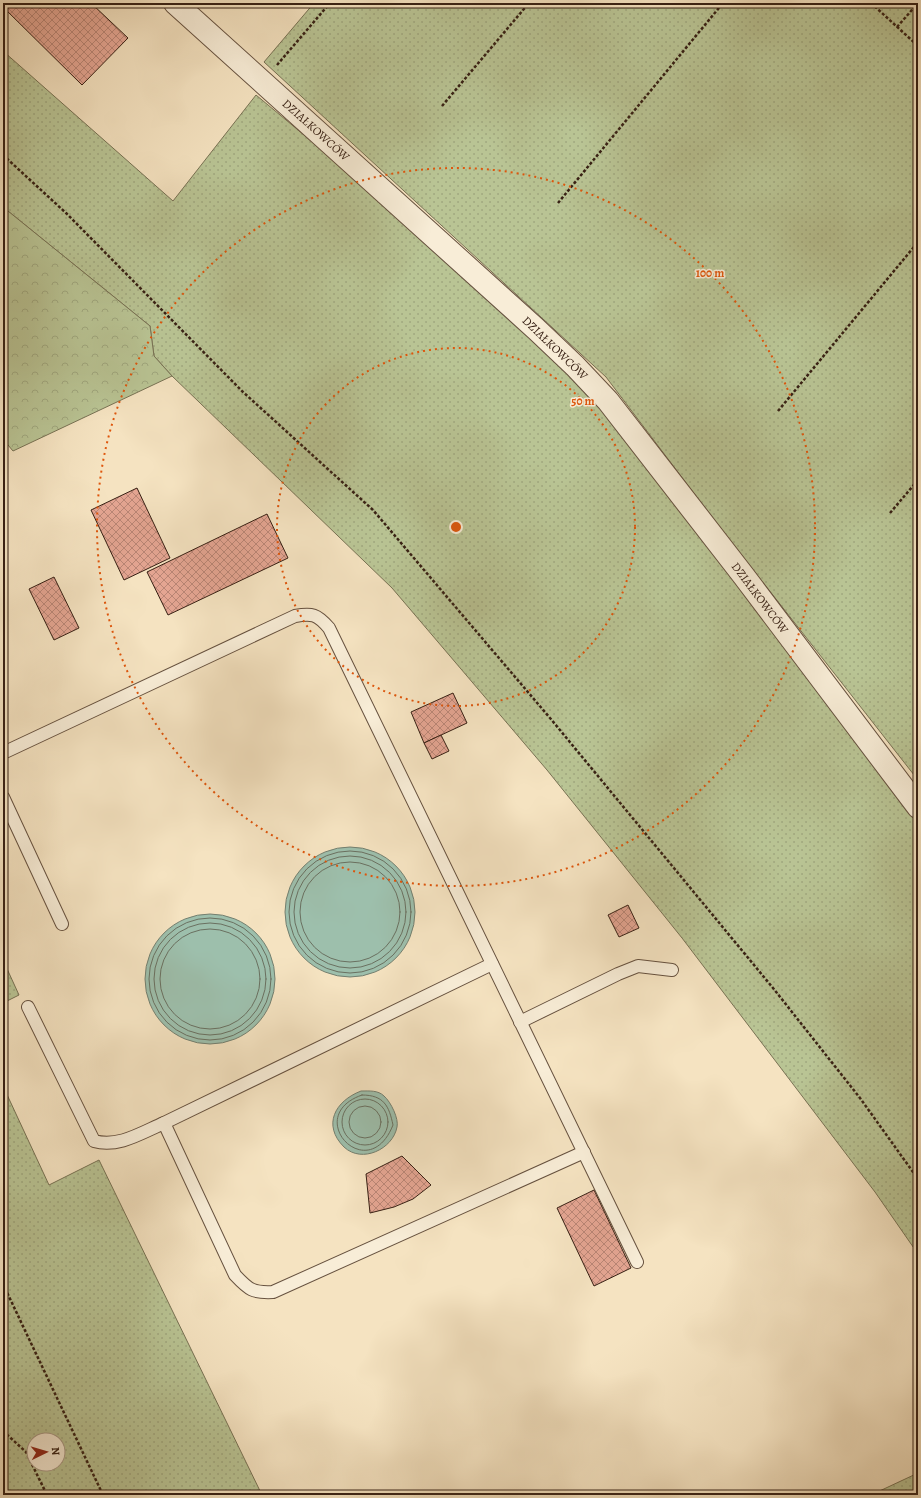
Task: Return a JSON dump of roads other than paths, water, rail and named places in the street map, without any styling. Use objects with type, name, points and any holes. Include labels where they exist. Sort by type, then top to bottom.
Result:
[{"type":"street","name":"DZIAŁKOWCÓW","points":[[175,3],[536,329],[575,366],[608,401],[747,581],[918,807]]},
{"type":"lane","points":[[3,753],[295,616],[308,614],[320,618],[329,628],[637,1262]]},
{"type":"lane","points":[[3,797],[62,924]]},
{"type":"lane","points":[[28,1007],[94,1141],[105,1144],[124,1141],[164,1123],[492,964]]},
{"type":"lane","points":[[520,1022],[618,974],[638,966],[672,970]]},
{"type":"lane","points":[[164,1123],[235,1275],[246,1288],[257,1293],[273,1292],[584,1152]]},
{"type":"water","points":[[356,847],[375,852],[396,866],[410,887],[414,899],[414,925],[410,937],[396,958],[375,972],[363,976],[344,977],[325,972],[304,958],[290,937],[286,925],[285,906],[290,887],[304,866],[325,852],[337,848]]},
{"type":"water","points":[[216,914],[235,919],[256,933],[270,954],[274,966],[274,992],[270,1004],[256,1025],[235,1039],[223,1043],[204,1044],[185,1039],[164,1025],[150,1004],[146,992],[145,973],[150,954],[164,933],[185,919],[197,915]]},
{"type":"water","points":[[361,1091],[370,1091],[382,1094],[389,1102],[397,1120],[397,1127],[390,1142],[376,1152],[368,1154],[351,1152],[344,1147],[337,1139],[333,1122],[334,1114],[338,1107],[352,1095]]}]
